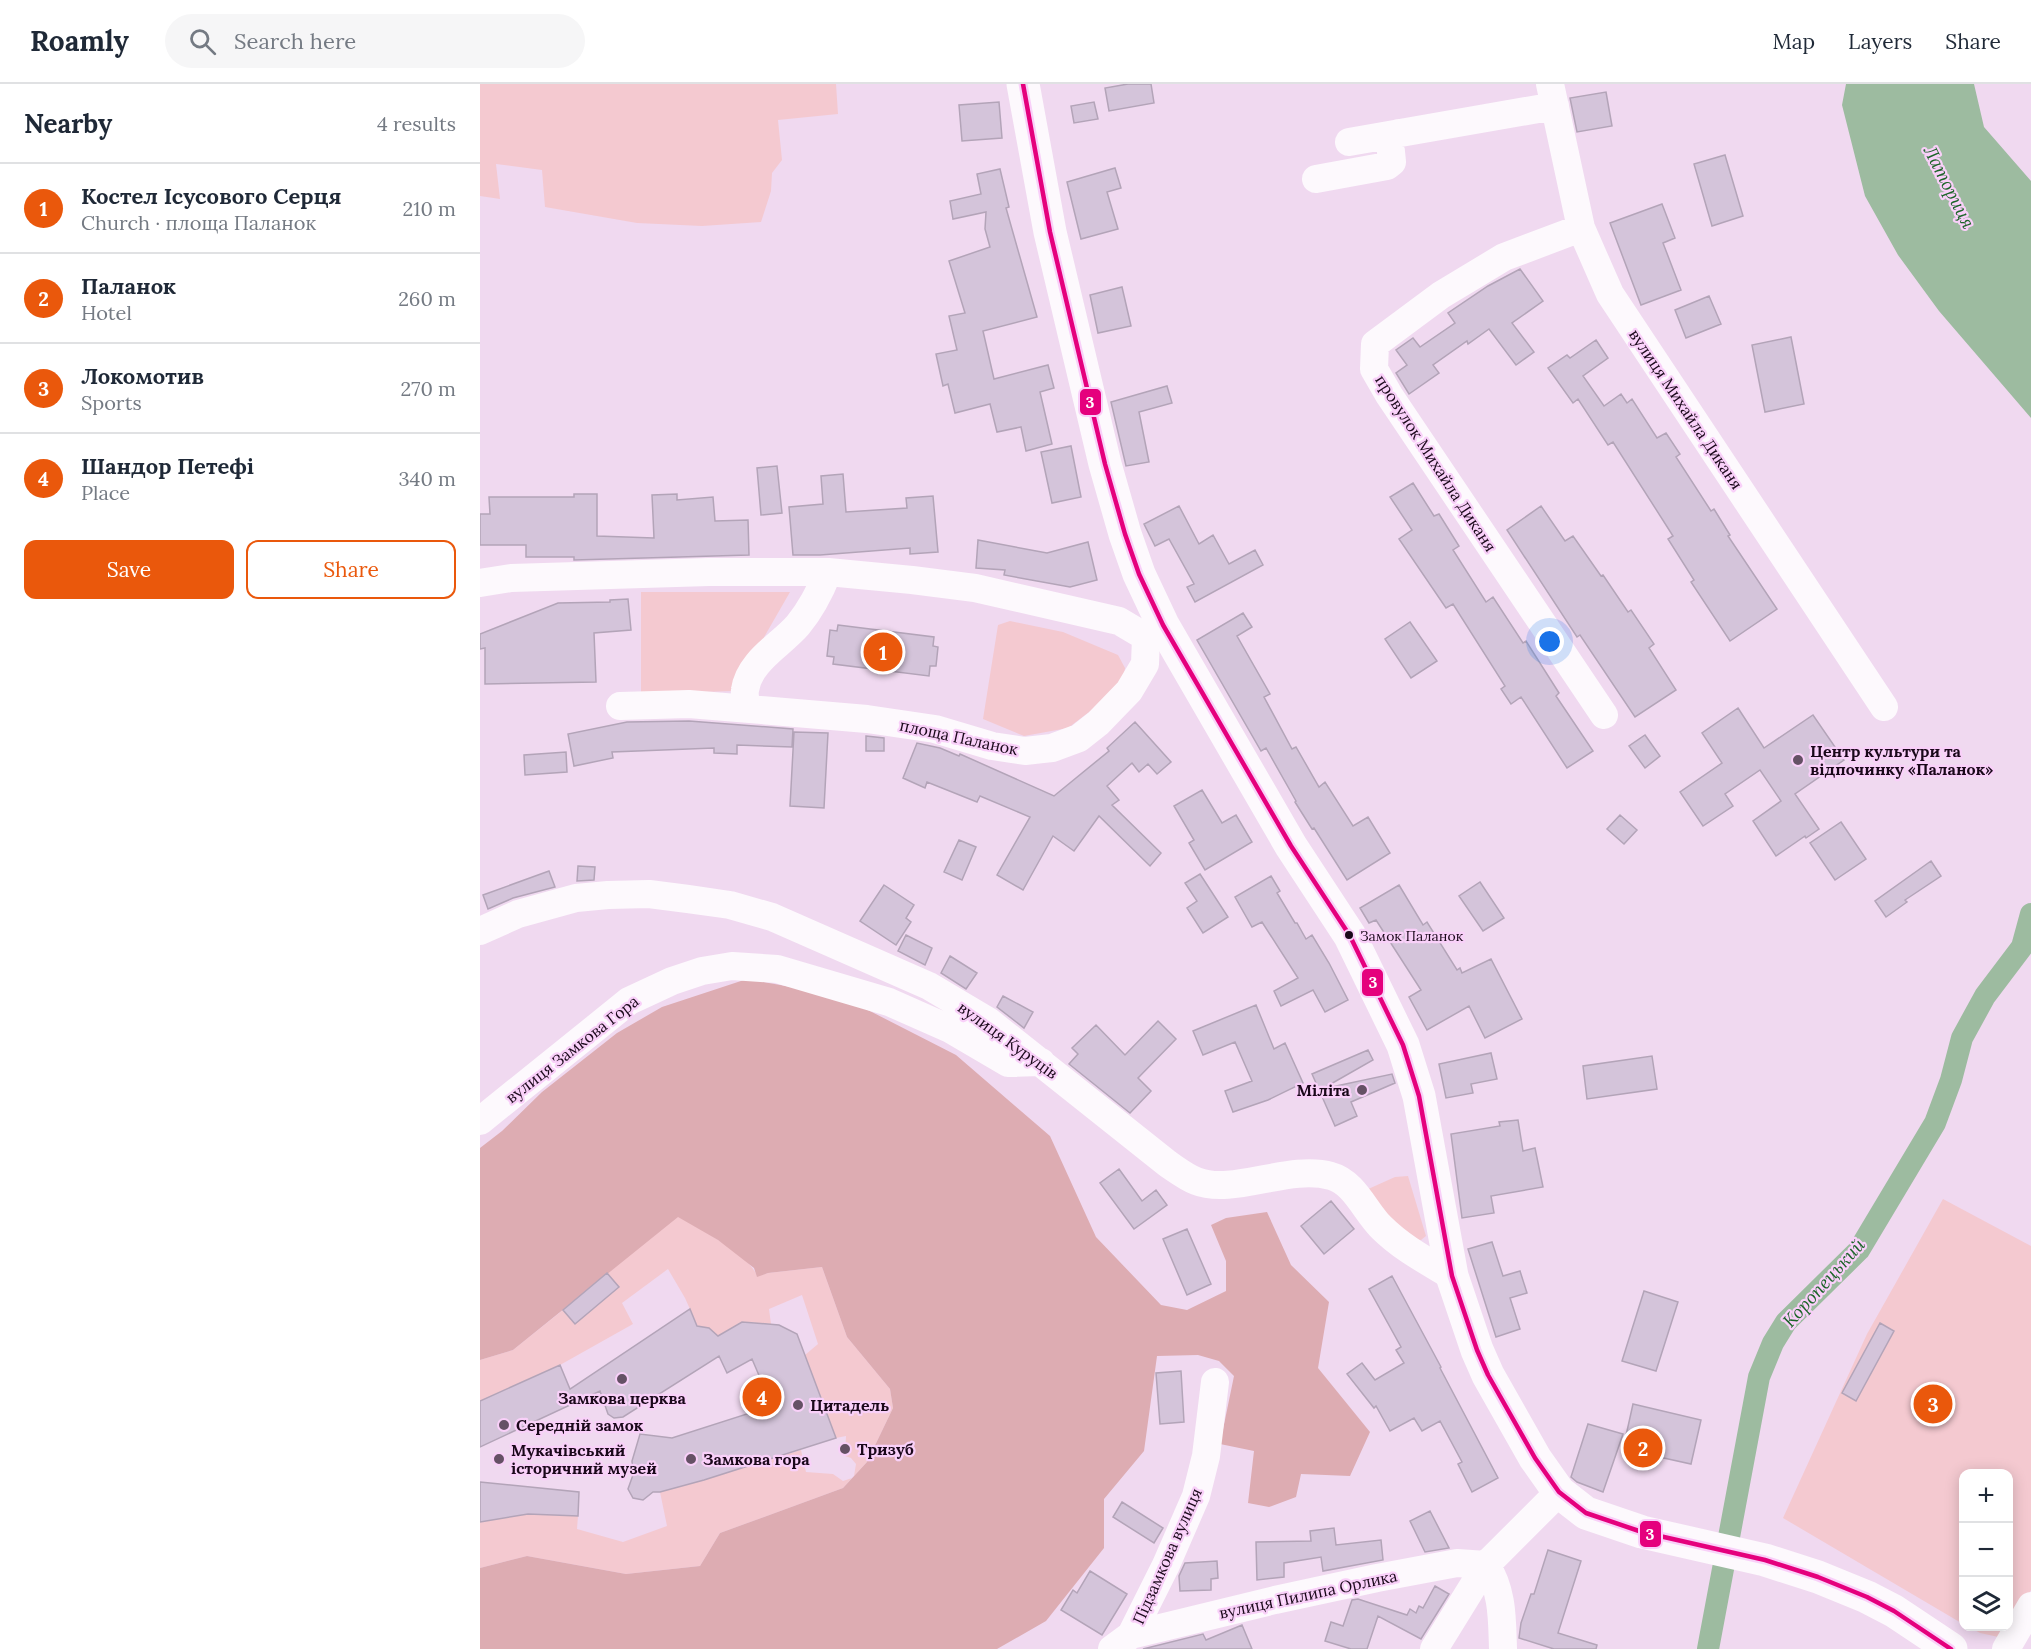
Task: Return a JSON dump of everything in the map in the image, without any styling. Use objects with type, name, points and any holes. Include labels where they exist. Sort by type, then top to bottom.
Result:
[{"type":"highway","points":[[1024,84],[1050,232],[1105,464],[1155,631],[1350,936],[1399,1036],[1413,1072],[1419,1096],[1452,1276],[1488,1375],[1535,1458],[1559,1492],[1586,1513],[1642,1532],[1765,1560],[1818,1577],[1894,1611],[1951,1649]]},
{"type":"street","points":[[1349,142],[1399,133],[1553,95]]},
{"type":"street","name":"вулиця Михайла Диканя","points":[[1553,95],[1581,228],[1610,294],[1884,708]]},
{"type":"street","points":[[1316,179],[1387,166],[1392,162],[1390,142],[1399,133]]},
{"type":"street","name":"провулок Михайла Диканя","points":[[1581,228],[1504,257],[1441,295],[1376,344],[1374,369],[1389,395],[1604,715]]},
{"type":"street","points":[[480,583],[511,578],[709,572],[828,572],[975,588],[1155,631]]},
{"type":"street","points":[[747,708],[744,691],[750,675],[770,651],[797,627],[816,601],[828,572]]},
{"type":"street","name":"площа Паланок","points":[[620,706],[689,704],[867,719],[935,729],[992,746],[1025,751],[1052,748],[1079,738],[1098,723],[1129,692],[1145,664],[1155,631]]},
{"type":"street","name":"вулиця Куруців","points":[[480,931],[518,914],[576,898],[649,894],[730,905],[772,917],[929,986],[988,1021],[1168,1164],[1196,1181],[1216,1186],[1308,1172],[1331,1176],[1343,1181],[1381,1227],[1410,1252],[1452,1276]]},
{"type":"street","name":"вулиця Замкова Гора","points":[[480,1121],[629,1000],[672,981],[732,966],[777,969],[889,1002],[950,1029],[1008,1063],[1041,1062]]},
{"type":"street","name":"Підзамкова вулиця","points":[[1122,1642],[1166,1565],[1196,1496],[1206,1455],[1215,1382]]},
{"type":"street","points":[[1434,1649],[1486,1565],[1559,1492]]},
{"type":"street","name":"вулиця Пилипа Орлика","points":[[1122,1642],[1275,1600],[1377,1578],[1457,1563],[1486,1565]]},
{"type":"street","points":[[1486,1565],[1500,1595],[1503,1649]]},
{"type":"street","points":[[2006,1649],[2031,1606]]},
{"type":"shaded area","points":[[480,84],[836,84],[838,114],[778,120],[782,160],[772,173],[771,191],[761,222],[702,226],[637,223],[545,207],[542,170],[496,164],[500,199],[480,196]]},
{"type":"shaded area","points":[[641,592],[790,592],[733,691],[641,694]]},
{"type":"shaded area","points":[[1010,621],[1063,632],[1118,655],[1125,668],[1122,687],[1068,728],[1024,736],[983,719],[998,625]]},
{"type":"shaded area","points":[[747,979],[819,992],[864,1008],[956,1055],[1050,1136],[1096,1237],[1161,1305],[1187,1310],[1226,1291],[1226,1261],[1211,1225],[1226,1218],[1267,1212],[1291,1265],[1329,1302],[1318,1368],[1370,1432],[1350,1476],[1301,1474],[1296,1497],[1269,1507],[1248,1503],[1254,1451],[1220,1444],[1234,1376],[1219,1361],[1198,1355],[1157,1356],[1144,1451],[1104,1499],[1104,1548],[1046,1621],[997,1649],[480,1649],[480,1568],[527,1556],[626,1574],[700,1566],[720,1533],[843,1488],[867,1462],[893,1408],[890,1389],[847,1337],[822,1267],[768,1273],[757,1277],[754,1268],[718,1240],[678,1217],[513,1350],[480,1360],[480,1148],[502,1131],[542,1092],[617,1033],[662,1007]]},
{"type":"shaded area","points":[[1408,1176],[1426,1236],[1421,1240],[1409,1239],[1366,1190],[1395,1177]]},
{"type":"shaded area","points":[[1943,1199],[2031,1246],[2031,1590],[2013,1621],[2013,1469],[1959,1469],[1959,1622],[1783,1518],[1867,1334]]},
{"type":"shaded area","points":[[678,1216],[734,1251],[744,1259],[757,1276],[822,1267],[847,1337],[890,1389],[893,1408],[867,1462],[854,1476],[856,1464],[851,1458],[845,1456],[846,1436],[836,1438],[805,1355],[818,1344],[802,1295],[769,1309],[771,1324],[742,1322],[715,1338],[709,1328],[698,1327],[668,1269],[622,1303],[633,1324],[560,1365],[480,1401],[480,1360],[513,1350],[563,1310],[575,1324],[618,1288],[607,1273]]},
{"type":"shaded area","points":[[801,1450],[806,1472],[833,1474],[843,1481],[852,1478],[843,1488],[720,1533],[700,1566],[626,1574],[527,1556],[480,1568],[480,1522],[528,1514],[578,1516],[577,1529],[623,1542],[667,1526],[660,1492]]},
{"type":"shaded area","points":[[1976,1631],[2007,1631],[2003,1638]]},
{"type":"water","name":"Латориця","points":[[1846,84],[1974,84],[1984,127],[2031,181],[2031,418],[1939,311],[1898,255],[1865,196],[1842,105]]},
{"type":"building","points":[[1128,84],[1151,84],[1154,103],[1109,111],[1105,88]]},
{"type":"building","points":[[1606,92],[1612,126],[1577,132],[1570,98]]},
{"type":"building","points":[[999,102],[1002,138],[962,141],[959,105]]},
{"type":"building","points":[[1094,102],[1098,119],[1074,123],[1071,106]]},
{"type":"building","points":[[1725,155],[1743,216],[1712,226],[1694,164]]},
{"type":"building","points":[[1115,168],[1121,188],[1107,192],[1118,229],[1081,239],[1067,182]]},
{"type":"building","points":[[1000,169],[1009,207],[1006,208],[1037,317],[983,331],[994,379],[1048,365],[1054,388],[1040,392],[1052,444],[1026,451],[1021,427],[997,432],[990,404],[955,413],[948,384],[943,386],[936,354],[957,350],[949,316],[965,313],[949,261],[990,247],[985,229],[986,212],[953,219],[950,201],[981,194],[977,174]]},
{"type":"building","points":[[1662,204],[1675,238],[1663,243],[1681,290],[1641,305],[1610,223]]},
{"type":"building","points":[[1520,269],[1543,301],[1512,323],[1534,352],[1516,365],[1489,329],[1468,344],[1467,341],[1433,365],[1439,373],[1409,394],[1396,373],[1407,365],[1396,350],[1413,338],[1420,347],[1455,323],[1448,313],[1488,286]]},
{"type":"building","points":[[1122,287],[1131,326],[1098,333],[1090,295]]},
{"type":"building","points":[[1709,296],[1721,324],[1686,338],[1675,310]]},
{"type":"building","points":[[1791,337],[1804,404],[1765,412],[1752,345]]},
{"type":"building","points":[[1596,340],[1608,358],[1583,376],[1604,406],[1621,394],[1627,403],[1632,399],[1657,438],[1666,433],[1680,454],[1676,457],[1711,511],[1714,509],[1730,535],[1728,536],[1777,609],[1730,641],[1691,582],[1694,580],[1668,539],[1673,536],[1613,442],[1608,445],[1578,399],[1573,403],[1548,368],[1567,355],[1570,358]]},
{"type":"building","points":[[1167,386],[1172,403],[1139,412],[1149,462],[1126,466],[1111,402]]},
{"type":"building","points":[[1071,446],[1081,497],[1052,503],[1041,452]]},
{"type":"building","points":[[777,466],[782,513],[761,515],[757,468]]},
{"type":"building","points":[[843,474],[846,512],[907,508],[906,498],[933,496],[938,552],[910,554],[910,548],[793,555],[789,507],[823,504],[821,476]]},
{"type":"building","points":[[1413,483],[1434,516],[1439,514],[1459,546],[1453,550],[1486,602],[1493,597],[1523,643],[1526,641],[1559,693],[1556,696],[1593,751],[1567,768],[1521,697],[1511,704],[1501,689],[1505,686],[1453,604],[1446,608],[1399,539],[1412,530],[1390,497]]},
{"type":"building","points":[[574,494],[597,494],[597,536],[654,538],[652,495],[677,494],[677,500],[713,497],[715,521],[748,520],[749,555],[574,560],[574,557],[526,557],[526,545],[480,545],[480,514],[490,514],[489,497],[574,497]]},
{"type":"building","points":[[1179,506],[1199,544],[1213,535],[1229,564],[1255,550],[1263,565],[1195,602],[1187,587],[1194,584],[1169,539],[1155,546],[1144,524]]},
{"type":"building","points":[[1541,506],[1565,541],[1573,536],[1628,612],[1631,610],[1654,644],[1649,648],[1676,690],[1635,717],[1580,635],[1577,637],[1507,530]]},
{"type":"building","points":[[978,540],[1047,553],[1088,542],[1097,580],[1070,587],[1004,575],[1005,570],[976,568]]},
{"type":"building","points":[[628,599],[631,630],[594,633],[596,682],[485,684],[485,648],[480,649],[480,634],[558,603],[610,602],[610,600]]},
{"type":"building","points":[[1243,613],[1252,627],[1237,636],[1270,694],[1264,697],[1292,749],[1296,747],[1319,787],[1325,782],[1353,826],[1368,817],[1390,853],[1347,880],[1295,802],[1266,748],[1261,751],[1197,640]]},
{"type":"building","points":[[1410,622],[1437,661],[1411,678],[1385,639]]},
{"type":"building","points":[[838,625],[934,637],[933,646],[938,647],[936,666],[930,666],[929,676],[833,664],[834,657],[827,656],[830,630],[837,631]]},
{"type":"building","points":[[1738,708],[1764,748],[1813,715],[1844,760],[1795,794],[1819,829],[1776,856],[1753,821],[1781,801],[1760,770],[1725,794],[1733,806],[1703,826],[1680,792],[1722,763],[1702,733]]},
{"type":"building","points":[[689,721],[793,729],[792,747],[737,745],[737,754],[714,753],[714,748],[612,752],[613,758],[574,766],[568,734],[627,722]]},
{"type":"building","points":[[1135,722],[1171,762],[1157,774],[1148,764],[1139,772],[1132,763],[1107,786],[1119,800],[1112,805],[1161,853],[1150,866],[1099,816],[1074,851],[1053,836],[1023,890],[997,875],[1030,817],[980,796],[977,802],[927,782],[925,788],[903,778],[917,743],[940,748],[959,756],[960,754],[1054,796],[1109,751],[1107,748]]},
{"type":"building","points":[[794,732],[828,733],[824,808],[790,806]]},
{"type":"building","points":[[1645,735],[1660,756],[1645,768],[1629,746]]},
{"type":"building","points":[[866,736],[884,738],[884,751],[866,751]]},
{"type":"building","points":[[566,752],[567,772],[525,775],[524,755]]},
{"type":"building","points":[[1202,790],[1222,823],[1236,815],[1252,842],[1205,870],[1189,843],[1194,840],[1174,806]]},
{"type":"building","points":[[1620,815],[1637,830],[1624,844],[1607,829]]},
{"type":"building","points":[[1841,822],[1866,859],[1835,880],[1810,843]]},
{"type":"building","points":[[959,840],[976,847],[962,880],[944,872]]},
{"type":"building","points":[[1931,861],[1941,876],[1905,900],[1907,902],[1886,917],[1875,901]]},
{"type":"building","points":[[578,866],[595,867],[594,880],[577,881]]},
{"type":"building","points":[[549,871],[555,887],[513,898],[488,909],[483,895]]},
{"type":"building","points":[[1200,874],[1228,917],[1203,933],[1187,908],[1197,901],[1185,883]]},
{"type":"building","points":[[1271,876],[1280,891],[1277,893],[1295,923],[1306,939],[1312,935],[1348,1000],[1325,1012],[1313,990],[1281,1006],[1274,991],[1298,978],[1262,922],[1252,927],[1235,897]]},
{"type":"building","points":[[1480,882],[1504,918],[1483,931],[1459,896]]},
{"type":"building","points":[[884,885],[914,905],[906,918],[911,922],[896,945],[860,921]]},
{"type":"building","points":[[1399,885],[1423,925],[1427,922],[1457,970],[1460,968],[1462,973],[1491,959],[1522,1019],[1485,1038],[1469,1006],[1427,1030],[1409,997],[1421,990],[1376,920],[1369,923],[1360,908]]},
{"type":"building","points":[[906,935],[932,948],[925,965],[898,951]]},
{"type":"building","points":[[950,956],[977,973],[966,989],[941,973]]},
{"type":"building","points":[[1003,996],[1033,1012],[1024,1028],[997,1007]]},
{"type":"building","points":[[1256,1005],[1274,1049],[1285,1043],[1303,1083],[1268,1100],[1233,1112],[1225,1091],[1252,1081],[1235,1042],[1203,1055],[1193,1031]]},
{"type":"building","points":[[1158,1021],[1176,1039],[1138,1078],[1151,1091],[1130,1113],[1069,1064],[1078,1054],[1072,1048],[1096,1025],[1125,1055]]},
{"type":"building","points":[[1368,1050],[1373,1060],[1322,1089],[1392,1074],[1395,1083],[1351,1102],[1357,1116],[1335,1126],[1312,1074]]},
{"type":"building","points":[[1491,1053],[1497,1079],[1471,1084],[1473,1093],[1446,1098],[1439,1064]]},
{"type":"building","points":[[1652,1056],[1657,1089],[1587,1099],[1583,1066]]},
{"type":"building","points":[[1518,1120],[1523,1151],[1535,1148],[1543,1187],[1491,1196],[1494,1213],[1462,1218],[1451,1134],[1500,1126],[1499,1122]]},
{"type":"building","points":[[1119,1169],[1142,1201],[1156,1190],[1167,1205],[1134,1229],[1100,1183]]},
{"type":"building","points":[[1331,1201],[1354,1229],[1324,1254],[1301,1226]]},
{"type":"building","points":[[1187,1229],[1211,1284],[1187,1295],[1163,1239]]},
{"type":"building","points":[[1492,1242],[1503,1276],[1520,1271],[1527,1293],[1510,1298],[1520,1329],[1496,1337],[1468,1249]]},
{"type":"building","points":[[607,1273],[619,1287],[575,1324],[563,1310]]},
{"type":"building","points":[[1392,1276],[1498,1478],[1472,1492],[1458,1464],[1462,1462],[1440,1421],[1422,1431],[1414,1418],[1390,1431],[1376,1406],[1374,1408],[1347,1374],[1362,1363],[1375,1380],[1404,1363],[1396,1350],[1401,1347],[1369,1289]]},
{"type":"building","points":[[1644,1291],[1678,1302],[1656,1371],[1622,1361]]},
{"type":"building","name":"Цитадель","points":[[690,1309],[697,1326],[709,1328],[718,1336],[742,1322],[779,1325],[797,1334],[836,1438],[704,1480],[653,1492],[643,1500],[633,1498],[628,1489],[633,1475],[632,1461],[640,1434],[672,1438],[772,1406],[752,1359],[727,1373],[719,1356],[623,1417],[614,1418],[608,1414],[600,1391],[480,1447],[480,1401],[560,1365],[570,1389]]},
{"type":"building","points":[[1880,1323],[1894,1331],[1856,1401],[1842,1393]]},
{"type":"building","points":[[1181,1371],[1184,1422],[1160,1424],[1156,1373]]},
{"type":"building","points":[[1633,1404],[1701,1420],[1691,1464],[1623,1449]]},
{"type":"building","points":[[1588,1424],[1623,1434],[1603,1492],[1577,1482],[1571,1477]]},
{"type":"building","points":[[480,1482],[579,1492],[578,1516],[528,1514],[480,1522]]},
{"type":"building","points":[[1122,1502],[1163,1528],[1154,1543],[1113,1517]]},
{"type":"building","points":[[1430,1511],[1449,1548],[1425,1552],[1410,1521]]},
{"type":"building","points":[[1334,1528],[1336,1545],[1381,1540],[1383,1560],[1323,1571],[1321,1557],[1284,1563],[1284,1577],[1257,1580],[1256,1542],[1311,1541],[1310,1531]]},
{"type":"building","points":[[1548,1550],[1581,1561],[1558,1633],[1597,1645],[1596,1649],[1554,1649],[1519,1638],[1521,1623],[1531,1594],[1534,1594]]},
{"type":"building","points":[[1217,1561],[1218,1578],[1211,1579],[1211,1590],[1180,1591],[1179,1576],[1185,1563]]},
{"type":"building","points":[[1090,1571],[1127,1594],[1102,1635],[1061,1610],[1073,1590],[1077,1593]]},
{"type":"building","points":[[1435,1586],[1449,1594],[1421,1639],[1378,1616],[1367,1649],[1351,1649],[1325,1641],[1331,1622],[1343,1626],[1352,1600],[1358,1599],[1407,1615],[1410,1609],[1416,1613],[1419,1606],[1423,1608]]},
{"type":"building","points":[[1242,1625],[1252,1649],[1143,1649],[1203,1634],[1206,1640]]},
{"type":"waterway","name":"Коропецький","points":[[1708,1649],[1759,1377],[1773,1343],[1786,1322],[1859,1250],[1935,1123],[1951,1080],[1962,1038],[1985,996],[2022,947],[2031,914]]},
{"type":"transit line","name":"3","points":[[1023,84],[1050,232],[1105,464],[1139,574],[1163,625],[1291,846],[1350,936],[1403,1045],[1419,1096],[1452,1276],[1488,1375],[1535,1458],[1559,1492],[1586,1513],[1642,1532],[1765,1560],[1818,1577],[1894,1611],[1951,1649]]},
{"type":"place","name":"Костел Ісусового Серця","points":[[883,652]]},
{"type":"place","name":"Центр культури та відпочинку «Паланок»","points":[[1798,760]]},
{"type":"place","name":"Замок Паланок","points":[[1349,935]]},
{"type":"place","name":"Міліта","points":[[1362,1090]]},
{"type":"place","name":"Замкова церква","points":[[622,1379]]},
{"type":"place","name":"Шандор Петефі","points":[[762,1397]]},
{"type":"place","name":"Локомотив","points":[[1933,1404]]},
{"type":"place","name":"Цитадель","points":[[798,1405]]},
{"type":"place","name":"Середній замок","points":[[504,1425]]},
{"type":"place","name":"Паланок","points":[[1643,1448]]},
{"type":"place","name":"Тризуб","points":[[845,1449]]},
{"type":"place","name":"Мукачівський історичний музей","points":[[499,1459]]},
{"type":"place","name":"Замкова гора","points":[[691,1459]]}]
